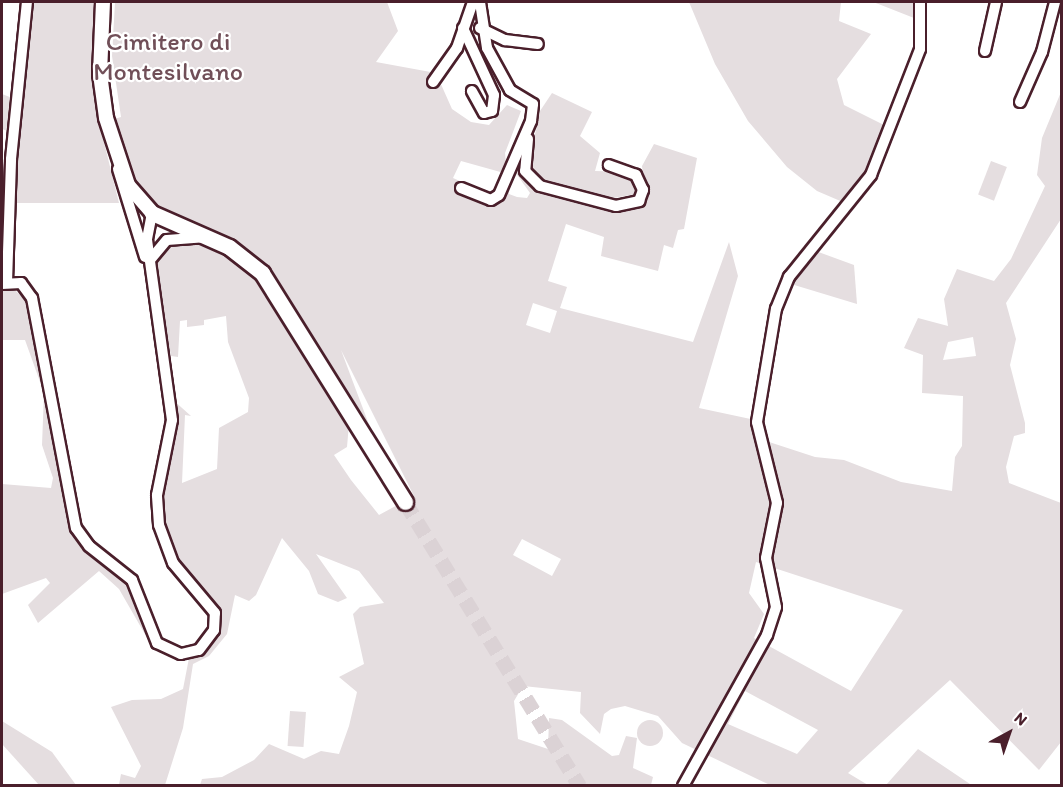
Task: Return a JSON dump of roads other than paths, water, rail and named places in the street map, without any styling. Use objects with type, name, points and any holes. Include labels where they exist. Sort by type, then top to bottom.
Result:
[{"type":"highway","points":[[152,213],[207,237],[245,257],[268,280],[405,502]]},
{"type":"main road","points":[[103,2],[102,94],[117,161],[132,192],[152,213]]},
{"type":"street","points":[[27,2],[11,159],[4,283],[21,283],[32,298],[76,528],[89,546],[132,580],[157,643],[181,654],[206,645],[216,621],[207,599],[173,563],[159,525],[157,495],[172,420],[152,277],[140,225],[152,213]]},
{"type":"street","points":[[432,82],[464,28],[473,2]]},
{"type":"street","points":[[480,2],[480,28],[510,90],[533,104],[525,171],[540,186],[616,206],[639,201],[643,190],[636,175],[609,165]]},
{"type":"street","points":[[683,786],[767,635],[776,607],[766,558],[777,503],[758,422],[776,309],[789,277],[871,175],[920,49],[920,2]]},
{"type":"street","points":[[985,51],[996,2]]},
{"type":"street","points":[[1020,102],[1042,52],[1055,2]]},
{"type":"street","points":[[464,28],[494,95],[492,111],[484,113],[472,91]]},
{"type":"street","points":[[480,28],[506,40],[538,44]]},
{"type":"street","points":[[461,189],[492,200],[499,195],[529,129]]},
{"type":"street","points":[[117,161],[122,195],[147,256]]},
{"type":"street","points":[[147,256],[167,240],[207,237]]},
{"type":"tunnel","points":[[405,502],[580,786]]},
{"type":"park label","name":"Cimitero di Montesilvano","points":[[168,57]]}]
